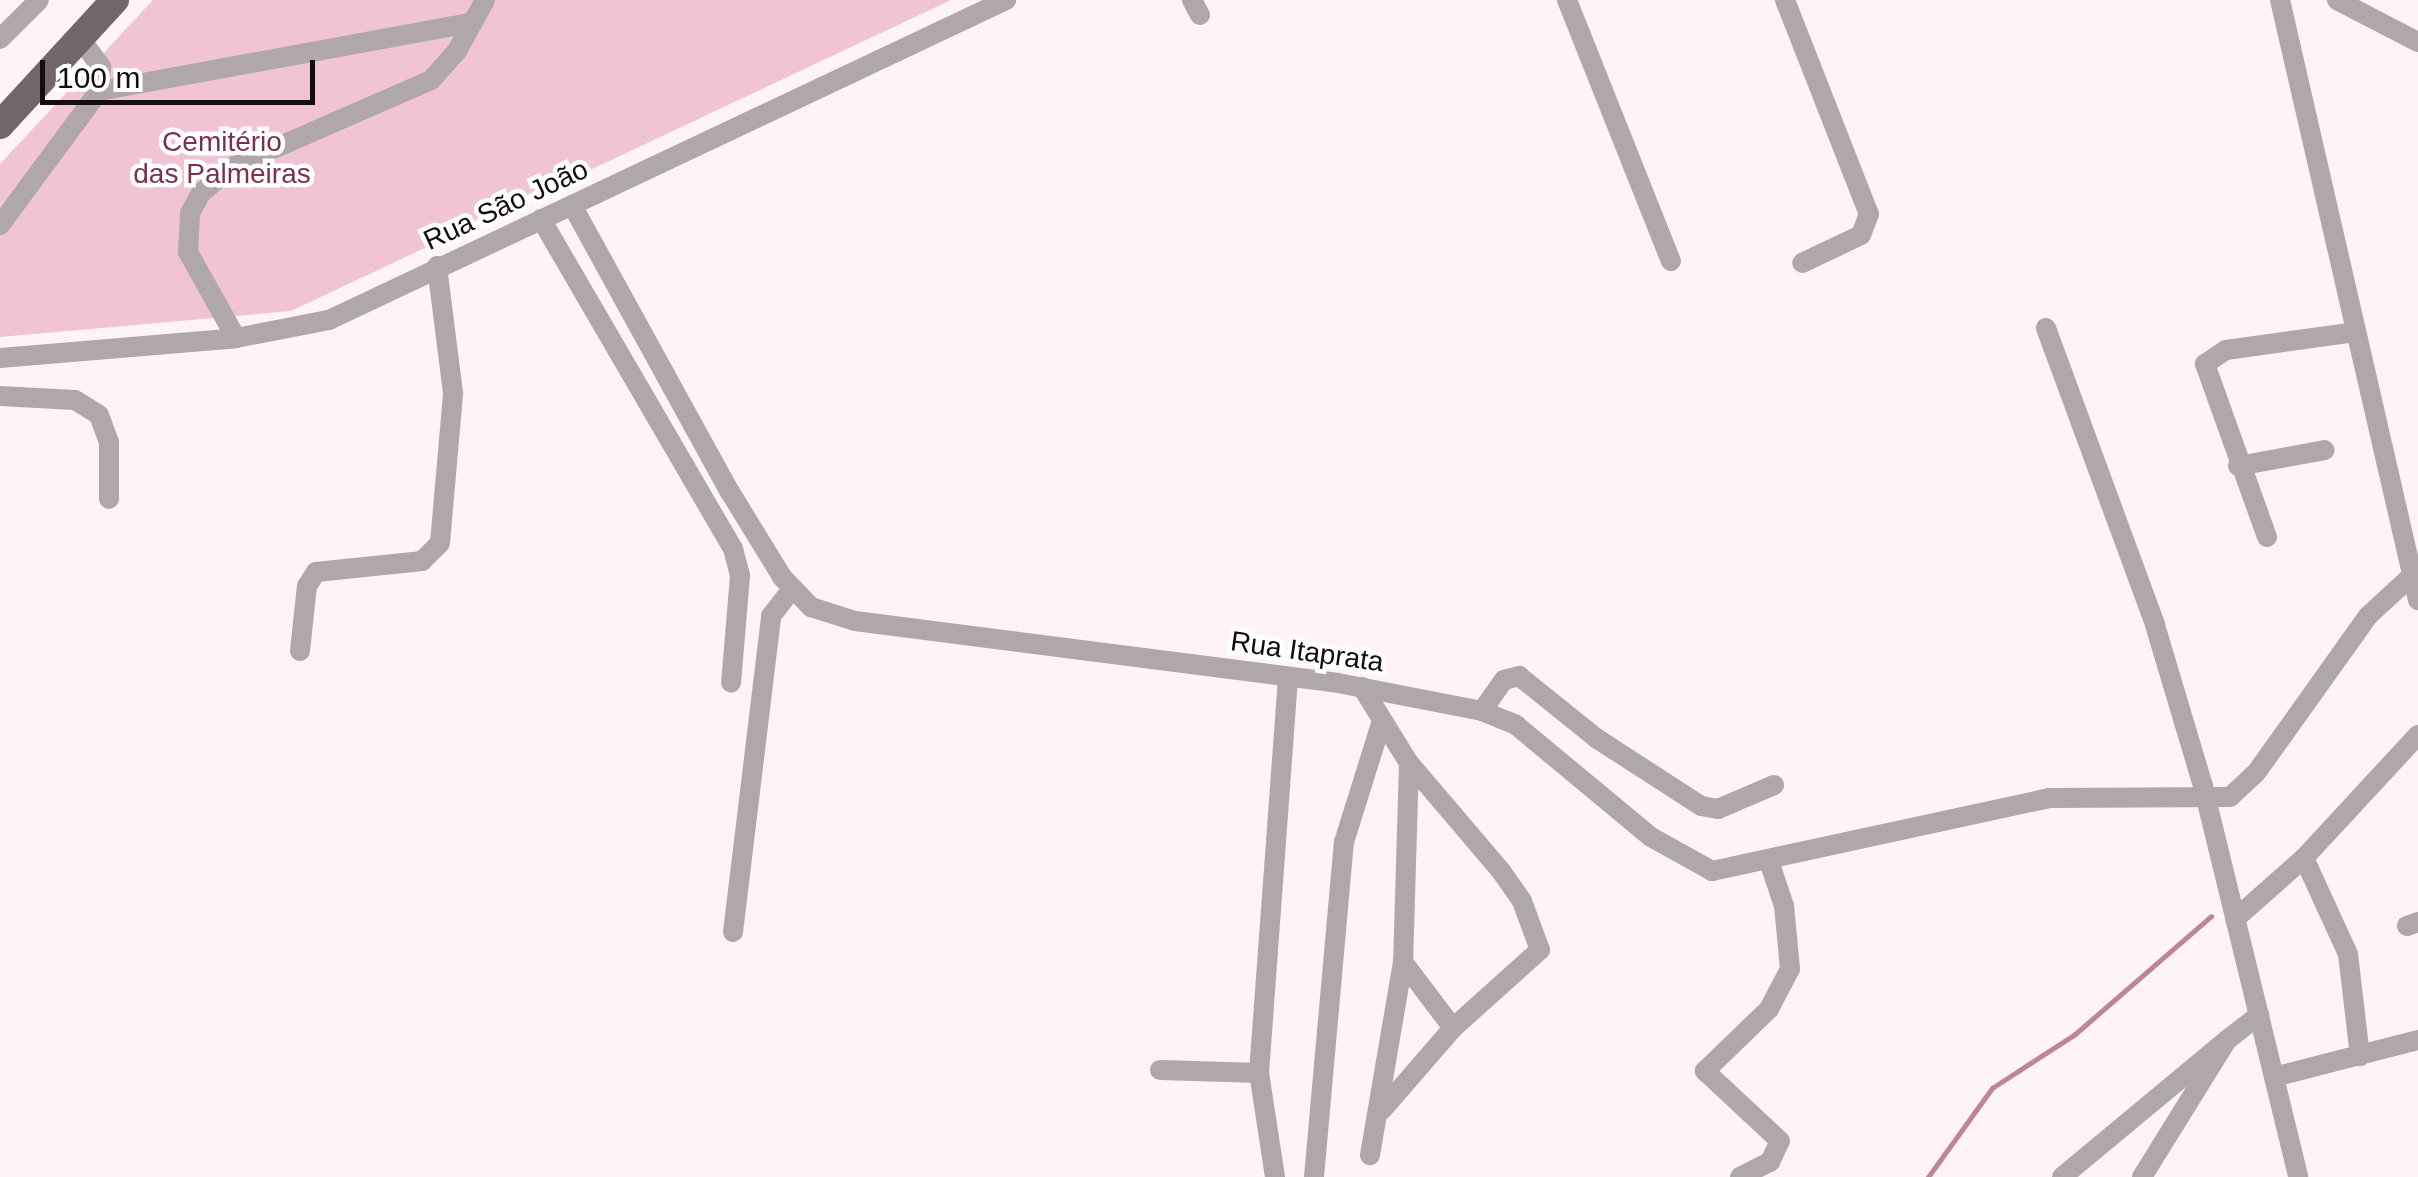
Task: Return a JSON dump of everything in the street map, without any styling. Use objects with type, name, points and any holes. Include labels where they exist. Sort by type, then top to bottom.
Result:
[{"type":"main road","points":[[0,125],[116,0]]},
{"type":"street","points":[[0,39],[39,0]]},
{"type":"street","points":[[236,338],[188,252],[190,213],[201,193],[232,167],[430,80],[457,50],[485,0]]},
{"type":"street","name":"Rua São João","points":[[0,358],[236,338],[329,320],[436,266],[1006,0]]},
{"type":"street","points":[[1566,0],[1672,261]]},
{"type":"street","points":[[1785,0],[1869,214],[1861,236],[1802,263]]},
{"type":"street","points":[[2280,0],[2418,600]]},
{"type":"street","points":[[2337,0],[2418,42]]},
{"type":"street","points":[[99,91],[469,23]]},
{"type":"street","points":[[0,225],[99,91],[101,67],[80,38]]},
{"type":"street","name":"Rua Itaprata","points":[[572,205],[695,433],[791,590],[811,608],[855,621],[1362,687],[1482,711],[1516,725],[1692,866],[1712,871],[2050,798],[2206,802]]},
{"type":"street","points":[[541,220],[732,548],[740,576],[731,683]]},
{"type":"street","points":[[300,651],[306,586],[316,572],[422,562],[440,543],[453,393],[436,266]]},
{"type":"street","points":[[2046,328],[2155,625],[2206,802],[2298,1177]]},
{"type":"street","points":[[2267,537],[2206,376],[2213,354],[2355,332]]},
{"type":"street","points":[[0,396],[75,400],[100,416],[109,442],[108,500]]},
{"type":"street","points":[[2238,466],[2325,450]]},
{"type":"street","points":[[2206,802],[2243,788],[2368,616],[2414,573]]},
{"type":"street","points":[[733,932],[771,616],[791,590]]},
{"type":"street","points":[[1482,711],[1504,680],[1519,676],[1596,738],[1701,806],[1718,809],[1774,786]]},
{"type":"street","points":[[1276,1177],[1259,1072],[1288,677]]},
{"type":"street","points":[[1362,687],[1409,763],[1474,834],[1522,902],[1540,950],[1528,967],[1453,1028],[1382,1110]]},
{"type":"street","points":[[1314,1177],[1344,842],[1382,720]]},
{"type":"street","points":[[2235,919],[2304,858],[2418,735]]},
{"type":"street","points":[[1370,1155],[1382,1110],[1403,962],[1401,874],[1409,763]]},
{"type":"street","points":[[2304,858],[2348,954],[2360,1056]]},
{"type":"street","points":[[1740,1177],[1770,1162],[1780,1141],[1704,1071],[1768,1009],[1790,969],[1784,906],[1769,861]]},
{"type":"street","points":[[1403,962],[1453,1028]]},
{"type":"street","points":[[2062,1177],[2260,1015]]},
{"type":"street","points":[[2142,1177],[2227,1040]]},
{"type":"street","points":[[2274,1076],[2418,1040]]},
{"type":"street","points":[[1160,1070],[1259,1072]]},
{"type":"green space","name":"Cemitério das Palmeiras","points":[[153,0],[951,0],[291,311],[0,337],[0,164]]},
{"type":"waterway","points":[[1928,1177],[1992,1088],[2075,1034],[2211,916]]}]
